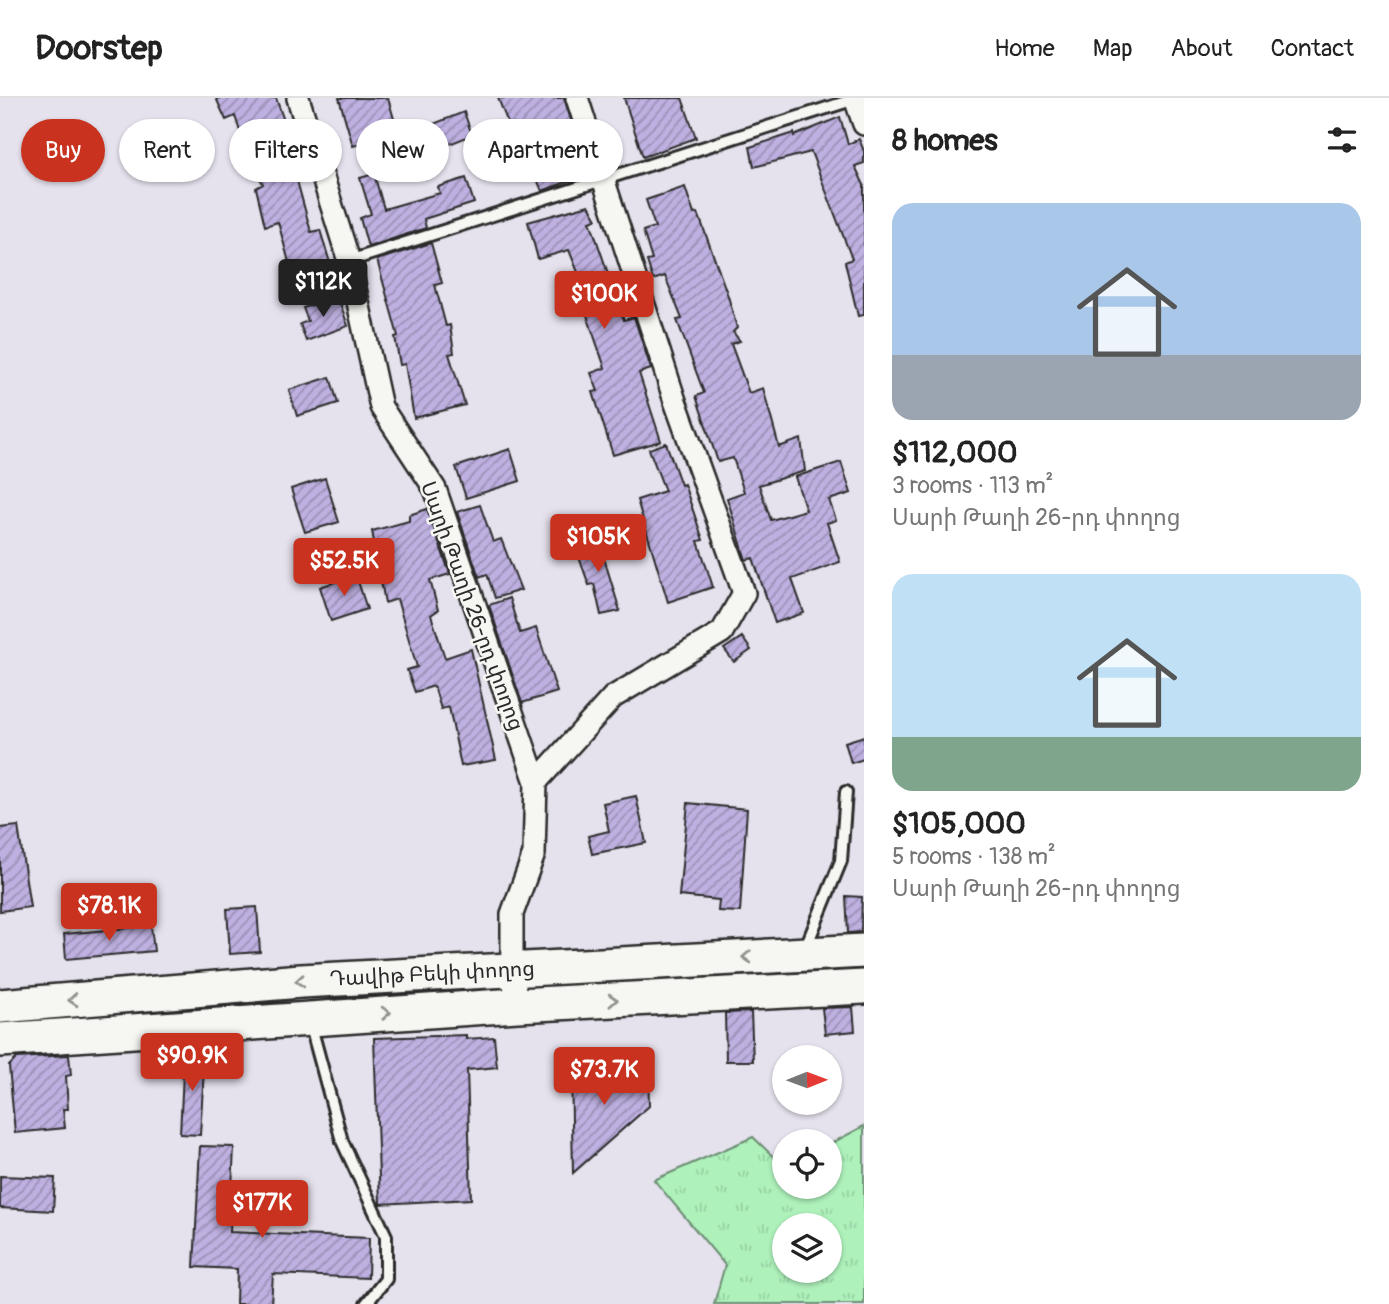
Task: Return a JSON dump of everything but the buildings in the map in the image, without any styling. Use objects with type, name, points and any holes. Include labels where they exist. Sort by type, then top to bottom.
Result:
[{"type":"main road","name":"Դավիթ Բեկի փողոց","points":[[0,1006],[301,981],[864,951]]},
{"type":"main road","name":"Դավիթ Բեկի փողոց","points":[[0,1041],[517,1005],[864,987]]},
{"type":"street","name":"Սարի Թաղի 26-րդ փողոց","points":[[298,98],[349,261],[382,407],[435,489],[536,782],[534,854],[512,914],[512,969],[517,1005]]},
{"type":"street","points":[[577,98],[584,119]]},
{"type":"street","points":[[855,99],[864,124]]},
{"type":"street","points":[[536,782],[613,697],[722,632],[744,593],[675,401],[605,182]]},
{"type":"lane","points":[[623,175],[855,99]]},
{"type":"lane","points":[[349,261],[602,182]]},
{"type":"lane","points":[[803,954],[841,860],[846,792]]},
{"type":"lane","points":[[309,1018],[342,1141],[386,1236],[386,1279],[366,1304]]},
{"type":"green space","points":[[864,1126],[864,1304],[714,1304],[725,1265],[654,1180],[753,1137],[772,1155],[772,1199],[842,1199],[842,1138]]}]
